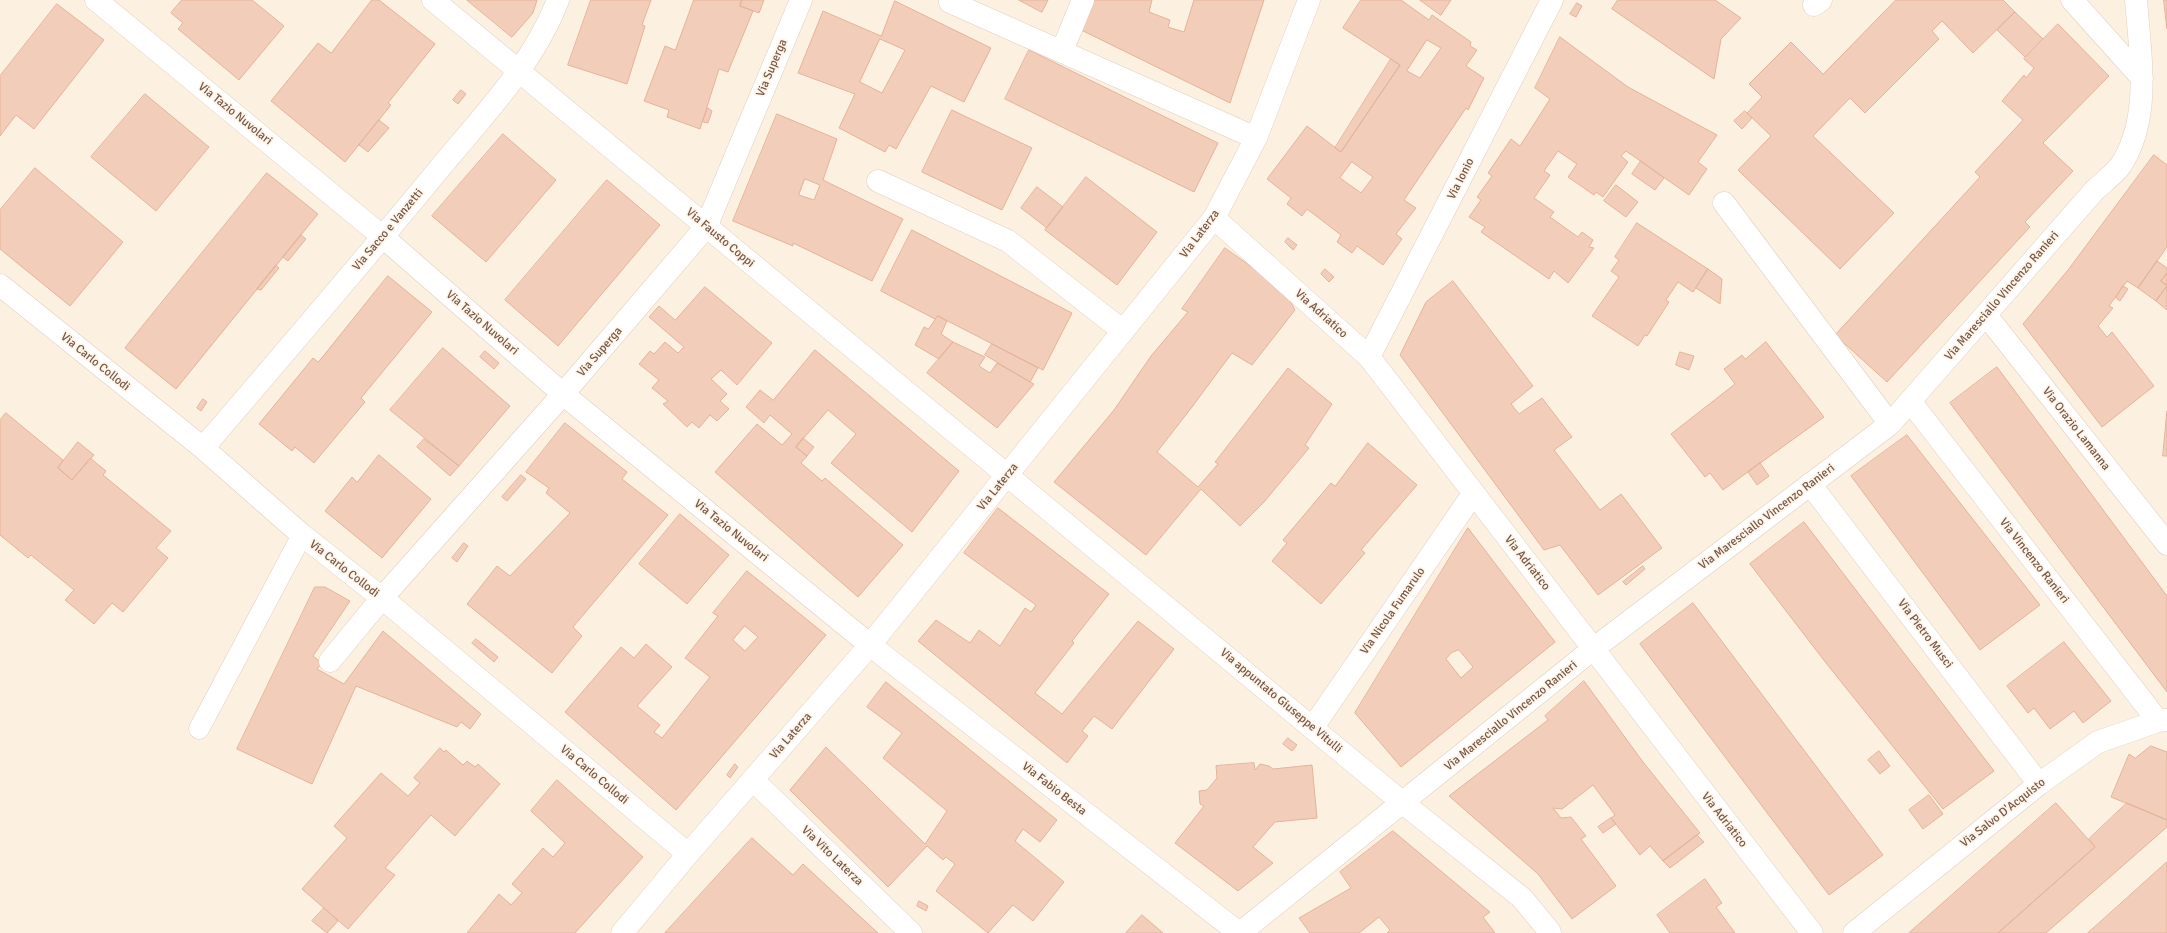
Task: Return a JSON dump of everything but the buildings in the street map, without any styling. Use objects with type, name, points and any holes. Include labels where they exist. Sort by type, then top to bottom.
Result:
[{"type":"street","name":"Via Tazio Nuvolari","points":[[96,0],[383,237],[563,394],[870,646]]},
{"type":"street","name":"Via Fausto Coppi","points":[[433,0],[706,227],[1008,474]]},
{"type":"street","name":"Via Sacco e Vanzetti","points":[[203,448],[383,237],[520,71],[550,20],[558,0]]},
{"type":"street","name":"Via Superga","points":[[330,661],[382,598],[563,394],[706,227],[800,0]]},
{"type":"street","points":[[1062,52],[1083,0]]},
{"type":"street","name":"Via Laterza","points":[[622,933],[688,854],[870,646],[1214,218],[1256,138],[1308,0]]},
{"type":"street","name":"Via Ionio","points":[[1369,357],[1552,0]]},
{"type":"street","points":[[2072,0],[2142,78]]},
{"type":"street","name":"Via Maresciallo Vincenzo Ranieri","points":[[1239,933],[1403,803],[1593,649],[1890,424],[2094,191],[2124,162],[2136,136],[2142,78],[2136,0]]},
{"type":"street","points":[[950,2],[1256,138]]},
{"type":"street","points":[[878,181],[1008,242],[1123,331]]},
{"type":"street","points":[[1724,203],[1890,424]]},
{"type":"street","name":"Via Adriatico","points":[[1214,218],[1369,357],[1812,933]]},
{"type":"street","name":"Via Carlo Collodi","points":[[0,285],[203,448],[302,535],[382,598],[688,854]]},
{"type":"street","name":"Via Orazio Lamanna","points":[[1986,315],[2167,544]]},
{"type":"street","name":"Via Vincenzo Ranieri","points":[[1910,401],[2162,720]]},
{"type":"street","name":"Via appuntato Giuseppe Vitulli","points":[[1008,474],[1403,803],[1522,898],[1550,932]]},
{"type":"street","name":"Via Pietro Musci","points":[[1810,484],[2039,784]]},
{"type":"street","name":"Via Nicola Fumarulo","points":[[1313,727],[1473,494]]},
{"type":"street","name":"Via Fabio Besta","points":[[870,646],[1239,933]]},
{"type":"street","name":"Via Salvo D'Acquisto","points":[[1854,933],[2039,784],[2098,742],[2162,720]]},
{"type":"street","name":"Via Vito Laterza","points":[[753,780],[911,933]]},
{"type":"lane","points":[[199,729],[302,535]]}]
